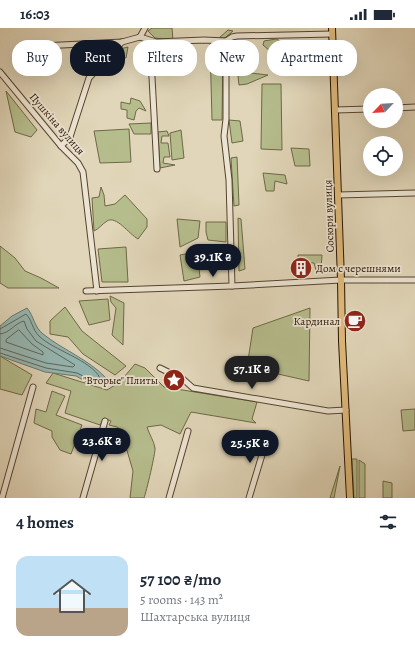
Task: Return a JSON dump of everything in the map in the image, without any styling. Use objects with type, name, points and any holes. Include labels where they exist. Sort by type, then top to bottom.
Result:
[{"type":"main road","name":"Сосюри вулиця","points":[[332,31],[342,341],[350,498]]},
{"type":"street","points":[[140,28],[140,36]]},
{"type":"street","points":[[125,41],[140,36],[145,28]]},
{"type":"street","points":[[228,40],[237,36],[332,31]]},
{"type":"street","points":[[140,36],[148,40]]},
{"type":"street","name":"Пушкіна вулиця","points":[[0,72],[61,146],[78,163],[83,172],[97,291]]},
{"type":"street","points":[[61,146],[70,136],[91,76]]},
{"type":"street","points":[[152,76],[157,169]]},
{"type":"street","points":[[226,76],[226,120],[224,136],[229,180],[232,286]]},
{"type":"street","points":[[403,108],[415,107]]},
{"type":"street","points":[[335,110],[363,109]]},
{"type":"street","points":[[338,195],[415,193]]},
{"type":"street","points":[[86,291],[232,286],[341,280],[415,280]]},
{"type":"street","points":[[160,368],[184,380],[193,388],[330,411],[346,410]]},
{"type":"street","points":[[2,498],[33,387]]},
{"type":"street","points":[[83,498],[105,421]]},
{"type":"street","points":[[169,498],[188,431]]},
{"type":"street","points":[[249,498],[268,435]]},
{"type":"green space","points":[[152,28],[172,28],[173,40],[155,38],[148,31]]},
{"type":"green space","points":[[228,30],[233,31],[225,38],[219,38]]},
{"type":"green space","points":[[267,40],[267,48],[263,45],[264,41]]},
{"type":"green space","points":[[128,47],[126,58],[125,58],[125,48]]},
{"type":"green space","points":[[259,74],[267,75],[247,84],[239,85],[238,76],[259,76]]},
{"type":"green space","points":[[211,76],[223,76],[222,120],[212,120]]},
{"type":"green space","points":[[262,84],[281,84],[282,150],[261,149]]},
{"type":"green space","points":[[6,91],[37,130],[31,137],[15,132]]},
{"type":"green space","points":[[131,98],[140,101],[146,111],[139,108],[136,111],[134,120],[127,118],[127,110],[121,109],[121,102],[130,104]]},
{"type":"green space","points":[[229,120],[240,121],[243,141],[232,143]]},
{"type":"green space","points":[[151,123],[151,134],[134,134],[129,124]]},
{"type":"green space","points":[[129,129],[131,162],[100,163],[94,131]]},
{"type":"green space","points":[[181,130],[184,158],[172,160],[170,133]]},
{"type":"green space","points":[[167,131],[169,136],[162,136],[161,143],[168,143],[170,157],[164,157],[163,163],[175,165],[160,168],[158,132]]},
{"type":"green space","points":[[291,148],[309,149],[310,166],[295,166]]},
{"type":"green space","points":[[237,157],[239,205],[234,206],[231,158]]},
{"type":"green space","points":[[263,173],[285,175],[287,184],[275,181],[274,191],[266,191]]},
{"type":"green space","points":[[101,187],[104,195],[105,206],[115,204],[125,195],[147,219],[147,227],[138,239],[118,223],[111,220],[107,221],[94,231],[92,198],[99,197]]},
{"type":"green space","points":[[238,218],[241,219],[245,269],[239,271]]},
{"type":"green space","points":[[177,219],[200,221],[198,238],[180,247]]},
{"type":"green space","points":[[206,222],[226,222],[226,242],[208,240]]},
{"type":"green space","points":[[0,246],[15,258],[25,271],[59,288],[8,288],[0,283]]},
{"type":"green space","points":[[126,247],[128,282],[102,282],[98,249]]},
{"type":"green space","points":[[197,252],[200,277],[184,281],[180,255]]},
{"type":"green space","points":[[298,255],[322,255],[321,269],[316,270],[314,263],[298,262]]},
{"type":"green space","points":[[110,296],[124,303],[123,345],[112,335],[116,308],[111,302]]},
{"type":"green space","points":[[108,299],[110,320],[89,325],[79,301]]},
{"type":"green space","points":[[65,307],[82,331],[126,366],[115,375],[83,354],[68,337],[50,334],[50,321]]},
{"type":"green space","points":[[310,308],[309,381],[247,367],[253,328]]},
{"type":"green space","points":[[0,356],[32,375],[22,395],[0,389]]},
{"type":"green space","points":[[135,364],[145,368],[164,387],[257,402],[252,419],[256,423],[191,412],[180,434],[161,425],[147,427],[155,448],[149,481],[144,498],[130,498],[133,471],[121,430],[117,427],[109,425],[111,421],[104,418],[100,425],[65,413],[71,391],[46,383],[53,373],[107,390],[120,382]]},
{"type":"green space","points":[[52,391],[65,396],[56,415],[82,425],[71,454],[60,450],[52,437],[52,431],[34,423],[36,409],[46,412]]},
{"type":"green space","points":[[415,409],[415,430],[403,431],[401,410]]},
{"type":"green space","points":[[352,459],[357,459],[357,498],[354,498]]},
{"type":"green space","points":[[359,460],[365,464],[365,498],[359,498]]},
{"type":"green space","points":[[340,466],[334,498],[330,498]]},
{"type":"green space","points":[[383,481],[392,483],[392,498],[383,498]]},
{"type":"water","points":[[27,308],[36,325],[43,334],[99,371],[106,378],[105,383],[92,385],[76,376],[45,372],[0,356],[0,326],[12,316]]},
{"type":"place","name":"Дом с черешнями","points":[[301,268]]},
{"type":"place","name":"Кардинал","points":[[355,321]]},
{"type":"place","name":"\"Вторые\" Плиты","points":[[174,380]]}]
